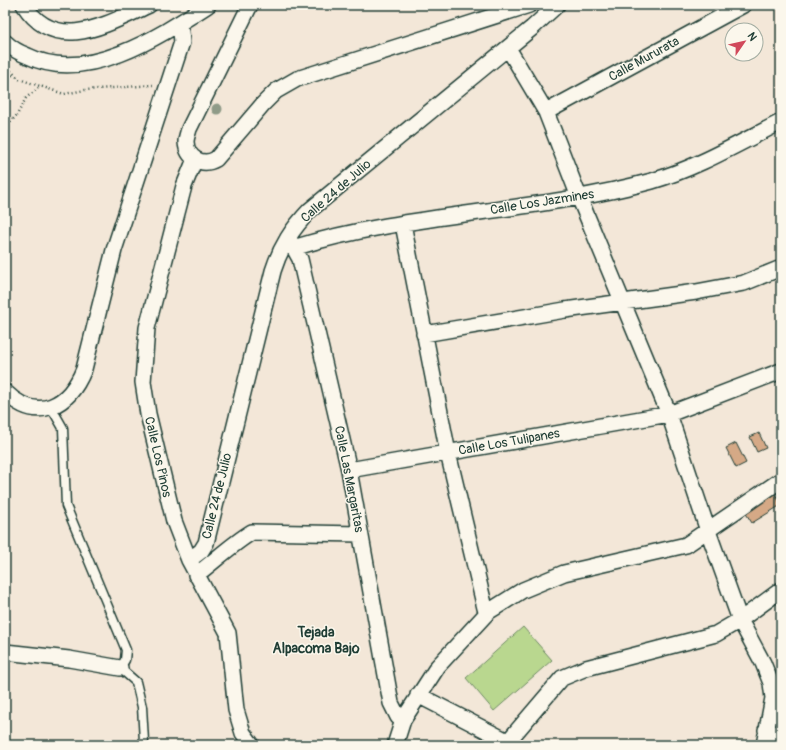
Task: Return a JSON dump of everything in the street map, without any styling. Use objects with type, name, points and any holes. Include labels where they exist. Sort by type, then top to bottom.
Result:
[{"type":"street","points":[[24,5],[39,24],[51,30],[67,33],[94,28],[149,5]]},
{"type":"street","points":[[5,42],[34,59],[51,65],[65,66],[83,64],[107,58],[153,38],[208,5]]},
{"type":"street","points":[[250,5],[189,129],[186,140],[188,150],[195,159],[208,163],[216,159],[276,91],[297,79],[529,5]]},
{"type":"street","name":"Calle 24 de Julio","points":[[189,560],[201,552],[206,543],[273,271],[280,250],[290,243],[297,224],[310,210],[508,48],[557,5]]},
{"type":"street","name":"Calle Mururata","points":[[546,112],[743,5]]},
{"type":"street","points":[[5,392],[25,406],[37,409],[51,407],[72,392],[84,369],[114,250],[182,42],[181,32],[176,25]]},
{"type":"street","points":[[508,48],[546,112],[579,197],[669,414],[708,531],[740,620],[763,663],[771,683],[773,698],[764,745]]},
{"type":"street","name":"Calle Los Jazmines","points":[[290,243],[313,242],[403,224],[579,197],[653,180],[693,166],[781,122]]},
{"type":"street","name":"Calle Los Pinos","points":[[195,159],[184,186],[147,328],[143,382],[153,437],[174,521],[196,575],[228,633],[236,710],[243,733],[252,745]]},
{"type":"street","points":[[403,224],[448,453],[485,608],[488,612]]},
{"type":"street","name":"Calle Las Margaritas","points":[[290,243],[300,259],[349,470],[391,702],[398,717],[403,720]]},
{"type":"street","points":[[424,334],[623,302],[696,292],[744,283],[781,268]]},
{"type":"street","name":"Calle Los Tulipanes","points":[[349,470],[669,414],[781,371]]},
{"type":"street","points":[[395,745],[403,720],[438,666],[488,612],[523,590],[564,573],[686,545],[781,480]]},
{"type":"street","points":[[196,575],[218,559],[241,538],[252,532],[360,534]]},
{"type":"street","points":[[418,695],[506,743],[562,678],[586,668],[716,634],[740,620],[781,590]]},
{"type":"street","points":[[5,652],[69,659],[120,668]]},
{"type":"street","points":[[766,730],[781,736]]},
{"type":"lane","points":[[51,407],[63,428],[66,506],[126,650],[125,660],[120,668],[136,682],[142,707],[144,741]]},
{"type":"path","points":[[5,65],[19,79],[64,94],[85,90],[169,83]]},
{"type":"path","points":[[5,80],[14,74]]},
{"type":"path","points":[[5,128],[17,115],[26,98],[41,86]]},
{"type":"green space","points":[[523,627],[552,660],[494,711],[466,678]]},
{"type":"building","points":[[759,433],[766,448],[757,452],[750,437]]},
{"type":"building","points":[[736,443],[746,463],[736,468],[726,448]]},
{"type":"building","points":[[775,494],[781,505],[752,523],[745,512]]},
{"type":"district","name":"Tejada Alpacoma Bajo","points":[[316,640]]}]
